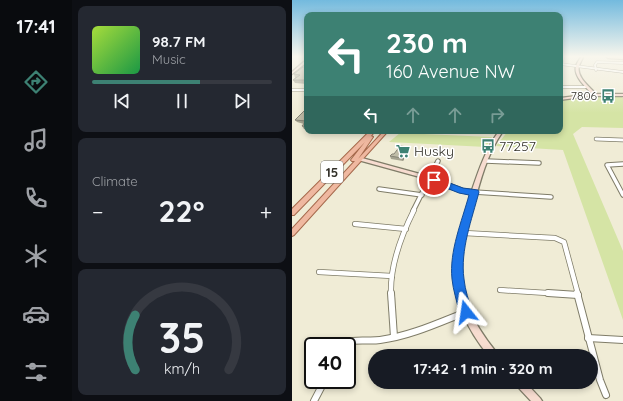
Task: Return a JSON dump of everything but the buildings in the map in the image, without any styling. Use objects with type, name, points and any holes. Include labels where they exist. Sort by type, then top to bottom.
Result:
[{"type":"main road","name":"15","points":[[292,213],[370,134]]},
{"type":"main road","points":[[357,161],[374,134]]},
{"type":"main road","points":[[332,172],[357,161],[383,134]]},
{"type":"main road","name":"15","points":[[292,234],[357,161]]},
{"type":"street","points":[[580,76],[595,94]]},
{"type":"street","points":[[563,88],[588,87]]},
{"type":"street","points":[[292,90],[304,90]]},
{"type":"street","points":[[563,99],[595,94],[623,95]]},
{"type":"street","points":[[488,349],[478,336],[466,312],[458,279],[459,252],[474,192],[491,147],[499,134]]},
{"type":"street","points":[[596,139],[623,140]]},
{"type":"street","points":[[357,161],[388,170],[429,178],[462,190],[551,196]]},
{"type":"street","points":[[394,337],[392,276],[406,230],[438,161]]},
{"type":"street","points":[[486,161],[539,163]]},
{"type":"street","points":[[622,193],[607,165],[623,164]]},
{"type":"street","points":[[379,189],[422,195]]},
{"type":"street","points":[[355,224],[406,230]]},
{"type":"street","points":[[464,233],[555,238],[562,240],[566,246],[588,338],[600,380],[606,395]]},
{"type":"street","points":[[319,272],[392,276]]},
{"type":"street","points":[[500,290],[578,295]]},
{"type":"street","points":[[356,341],[376,341],[394,337],[466,312]]},
{"type":"street","points":[[588,338],[623,340]]},
{"type":"street","points":[[314,401],[320,389]]},
{"type":"street","points":[[526,389],[537,401]]},
{"type":"green space","points":[[589,97],[623,98],[623,128],[582,127],[573,134],[623,251],[623,320],[563,150],[496,146],[506,134],[563,134],[563,101]]},
{"type":"green space","points":[[399,134],[492,137],[486,147],[389,142]]},
{"type":"place","name":"7806","points":[[608,96]]},
{"type":"place","name":"77257","points":[[488,146]]},
{"type":"place","name":"Husky","points":[[403,151]]},
{"type":"route","points":[[434,180],[466,192],[474,192],[460,248],[458,263],[458,279],[461,297],[466,312]]}]
